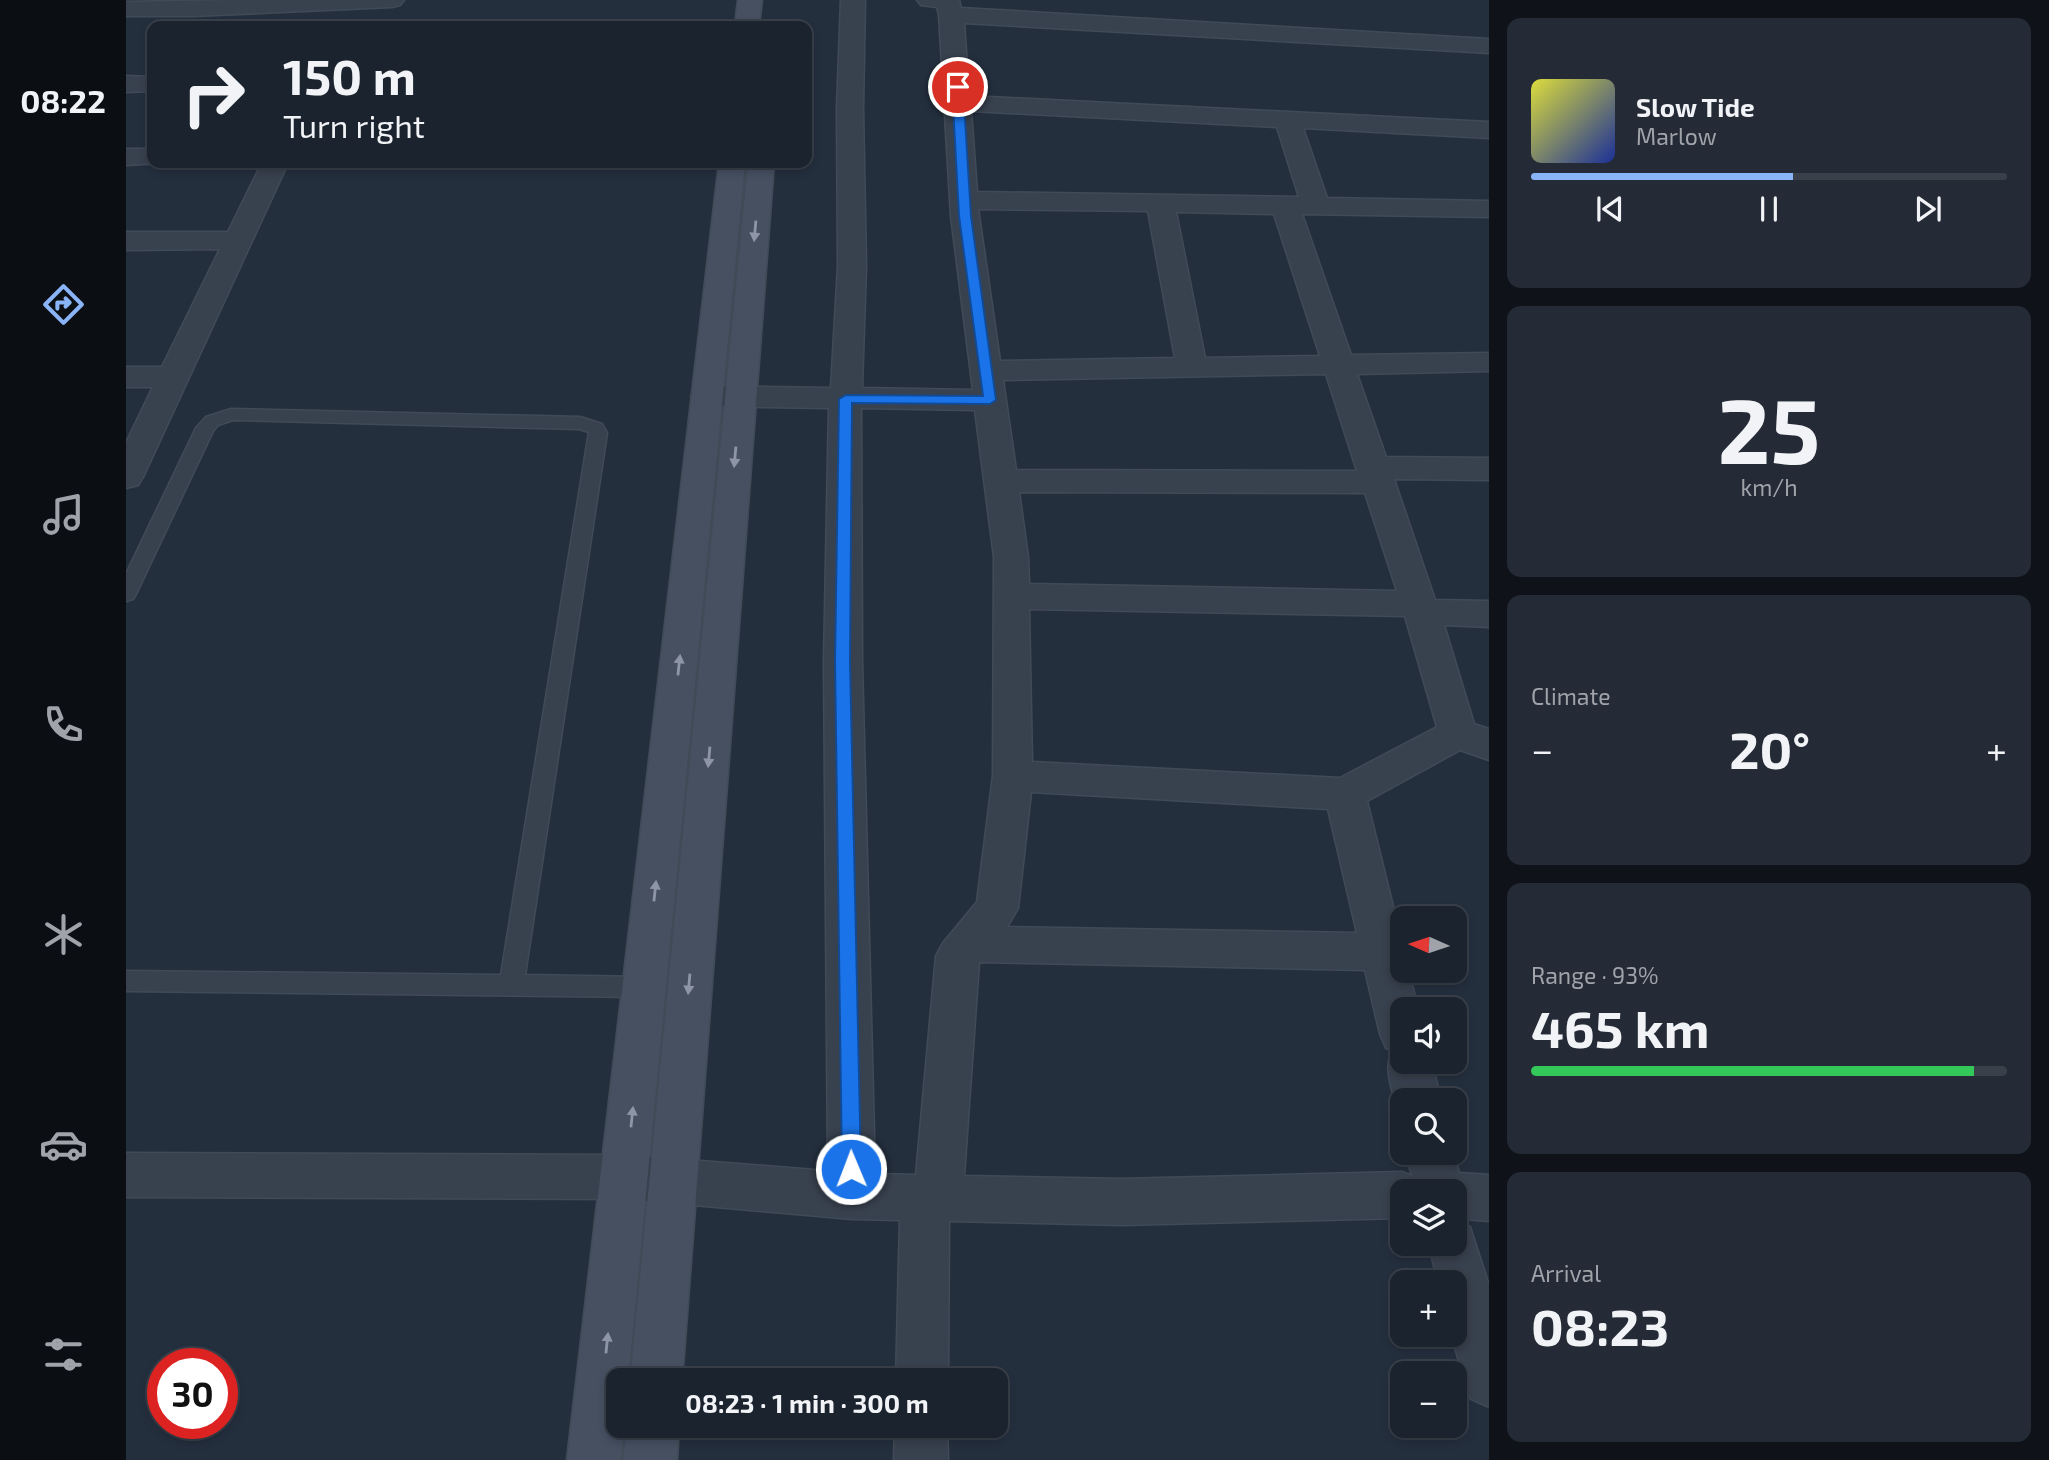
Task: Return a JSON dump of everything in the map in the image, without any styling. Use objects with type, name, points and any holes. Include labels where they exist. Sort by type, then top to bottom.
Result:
[{"type":"street","points":[[126,9],[392,0]]},
{"type":"street","points":[[748,21],[750,0]]},
{"type":"street","points":[[852,1196],[843,661],[846,399],[852,266],[850,109],[853,0]]},
{"type":"street","points":[[342,21],[351,2]]},
{"type":"street","points":[[923,1368],[932,1197],[958,956],[998,908],[1013,776],[1011,557],[964,200],[958,103],[945,3],[1489,46]]},
{"type":"street","points":[[126,84],[147,84]]},
{"type":"street","points":[[958,103],[1489,130]]},
{"type":"street","points":[[1013,776],[1345,794],[1473,739],[1420,608],[1338,366],[1300,205],[1287,119]]},
{"type":"street","points":[[126,157],[147,157]]},
{"type":"street","points":[[126,477],[273,168]]},
{"type":"street","points":[[657,1368],[724,397],[732,168]]},
{"type":"street","points":[[594,1460],[645,987],[724,397],[760,168]]},
{"type":"street","points":[[964,200],[1489,209]]},
{"type":"street","points":[[1160,203],[1192,368]]},
{"type":"street","points":[[126,241],[238,240]]},
{"type":"street","points":[[724,397],[846,399],[1192,368],[1489,362]]},
{"type":"street","points":[[126,377],[173,377]]},
{"type":"street","points":[[1000,481],[1374,475],[1489,469]]},
{"type":"street","points":[[1011,596],[1420,608],[1489,614]]},
{"type":"street","points":[[1345,794],[1393,997]]},
{"type":"street","points":[[968,944],[1382,953]]},
{"type":"street","points":[[126,1175],[625,1177],[852,1196],[1122,1202],[1390,1195]]},
{"type":"street","points":[[1467,1196],[1489,1198]]},
{"type":"street","points":[[1456,1256],[1489,1381]]},
{"type":"street","points":[[650,1460],[652,1438]]},
{"type":"street","points":[[921,1438],[921,1460]]},
{"type":"lane","points":[[126,594],[205,428],[221,416],[231,414],[580,424],[596,428],[598,433],[511,986]]},
{"type":"lane","points":[[126,981],[645,987]]},
{"type":"route","points":[[851,1169],[843,661],[846,399],[990,400],[965,216],[958,87]]}]
